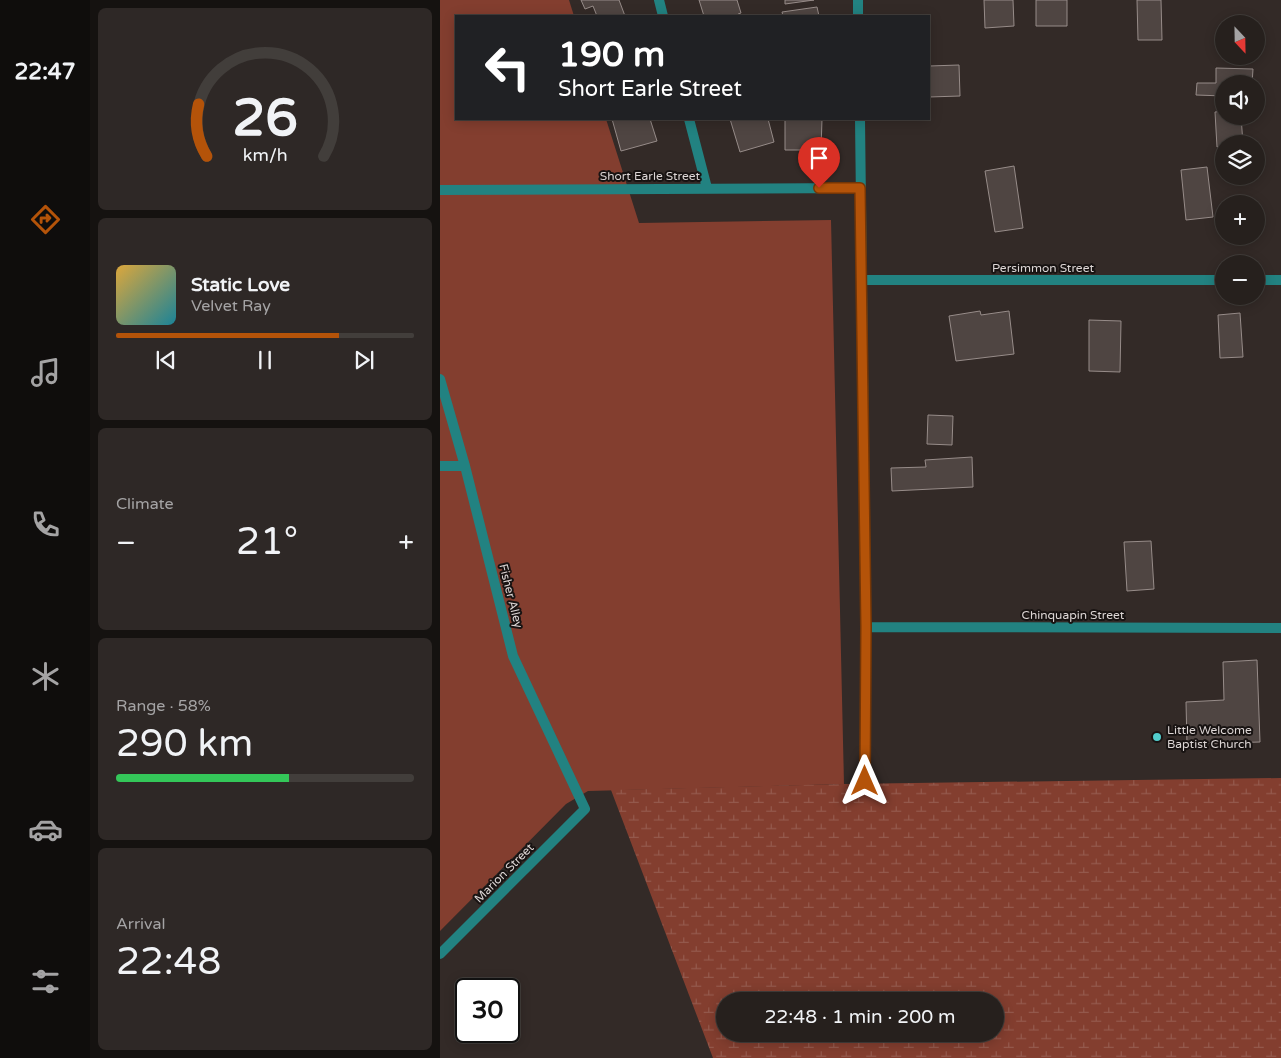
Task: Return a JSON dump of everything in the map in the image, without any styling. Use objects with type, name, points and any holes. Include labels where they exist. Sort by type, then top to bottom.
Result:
[{"type":"street","points":[[659,0],[663,15]]},
{"type":"street","points":[[858,0],[858,15]]},
{"type":"street","points":[[689,120],[707,188]]},
{"type":"street","points":[[860,120],[866,627],[865,781]]},
{"type":"street","name":"Short Earle Street","points":[[440,190],[860,188]]},
{"type":"street","name":"Persimmon Street","points":[[862,280],[1215,280]]},
{"type":"street","points":[[1265,280],[1281,280]]},
{"type":"street","name":"Fisher Alley","points":[[440,378],[466,466],[513,656],[585,809]]},
{"type":"street","points":[[440,466],[466,466]]},
{"type":"street","name":"Chinquapin Street","points":[[866,627],[1281,628]]},
{"type":"street","name":"Marion Street","points":[[440,954],[585,809]]},
{"type":"green space","points":[[440,0],[569,0],[574,15],[455,15],[455,120],[606,120],[639,223],[831,220],[844,784],[588,791],[566,804],[440,931]]},
{"type":"green space","points":[[1281,778],[1281,1058],[713,1058],[611,790],[844,784]]},
{"type":"building","points":[[581,0],[619,0],[625,15],[597,15],[593,6],[585,9]]},
{"type":"building","points":[[699,0],[737,0],[741,13],[738,15],[704,15]]},
{"type":"building","points":[[785,0],[814,0],[785,4]]},
{"type":"building","points":[[984,0],[1013,0],[1014,26],[985,28]]},
{"type":"building","points":[[1036,0],[1067,0],[1067,26],[1036,26]]},
{"type":"building","points":[[1137,0],[1161,0],[1162,40],[1138,40]]},
{"type":"building","points":[[817,7],[819,15],[783,15],[782,12]]},
{"type":"building","points":[[959,65],[960,96],[930,97],[930,66]]},
{"type":"building","points":[[1216,68],[1253,69],[1253,75],[1216,75]]},
{"type":"building","points":[[1197,83],[1215,83],[1215,96],[1196,95]]},
{"type":"building","points":[[612,120],[650,120],[657,141],[621,151]]},
{"type":"building","points":[[730,120],[768,120],[774,142],[740,152]]},
{"type":"building","points":[[785,120],[822,120],[821,150],[785,150]]},
{"type":"building","points":[[1216,125],[1242,125],[1242,135],[1216,135]]},
{"type":"building","points":[[1014,166],[1023,228],[995,232],[985,171]]},
{"type":"building","points":[[1207,167],[1213,217],[1186,220],[1181,170]]},
{"type":"building","points":[[980,311],[981,315],[1009,311],[1014,354],[956,361],[949,316]]},
{"type":"building","points":[[1240,313],[1243,357],[1220,358],[1218,315]]},
{"type":"building","points":[[1089,320],[1121,321],[1120,372],[1089,371]]},
{"type":"building","points":[[928,415],[953,416],[952,445],[927,444]]},
{"type":"building","points":[[972,457],[973,487],[892,491],[891,468],[926,467],[925,460]]},
{"type":"building","points":[[1151,541],[1154,589],[1127,591],[1124,542]]},
{"type":"building","points":[[1257,660],[1260,742],[1187,744],[1186,702],[1224,700],[1223,662]]},
{"type":"place","name":"Little Welcome Baptist Church","points":[[1157,737]]},
{"type":"route","points":[[819,188],[860,188],[866,627],[865,781]]}]
